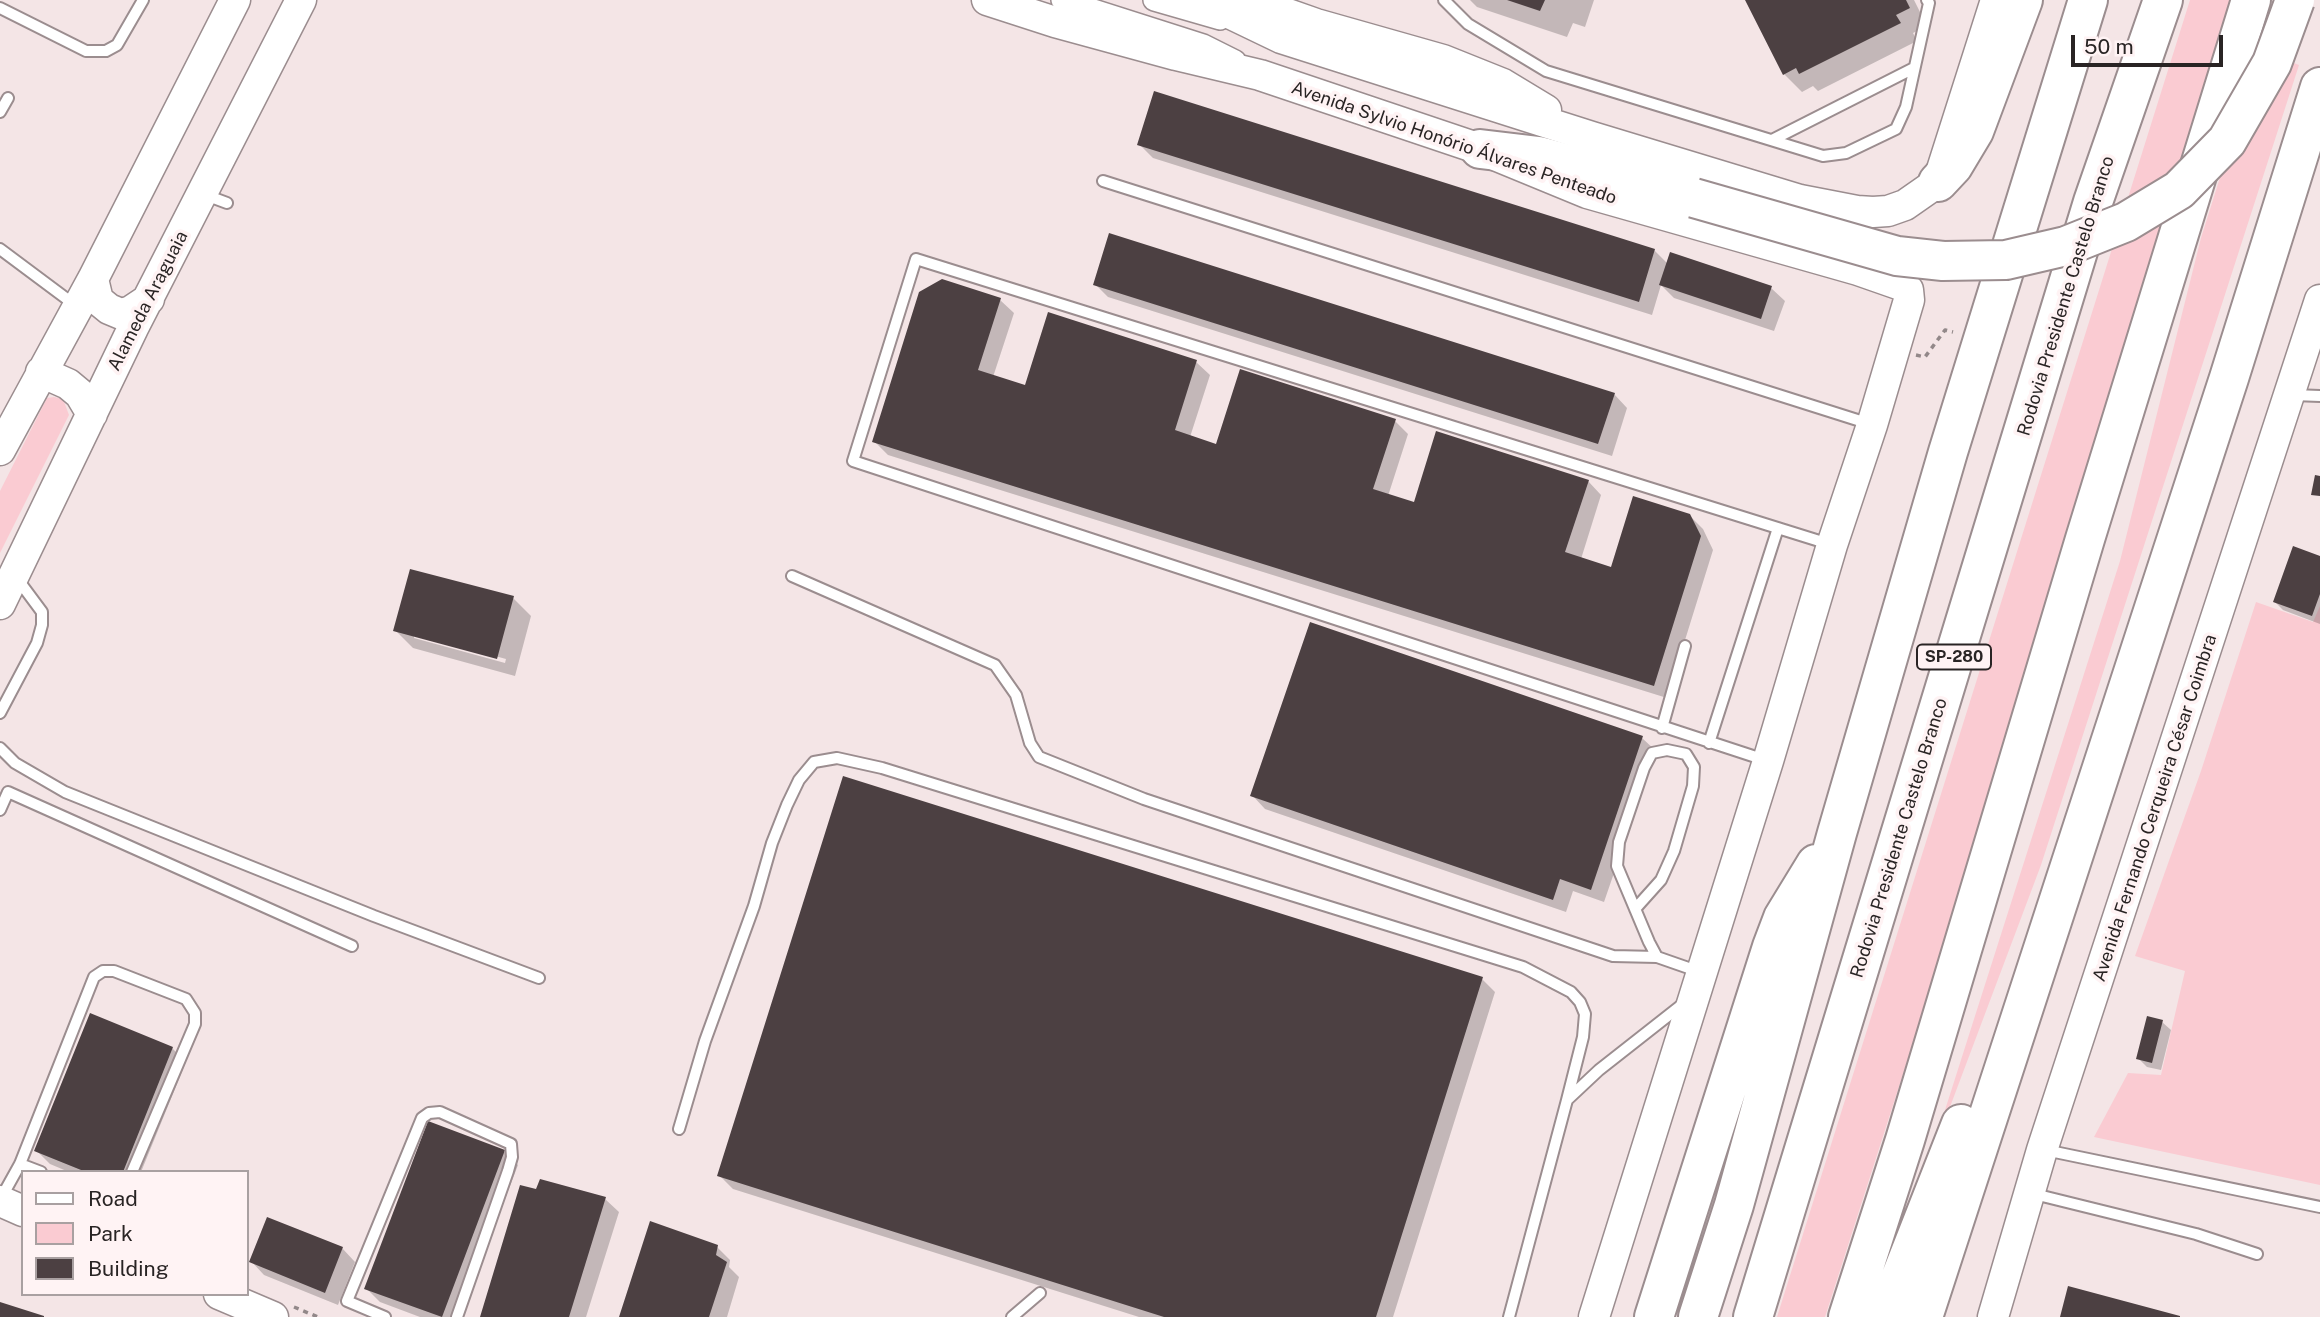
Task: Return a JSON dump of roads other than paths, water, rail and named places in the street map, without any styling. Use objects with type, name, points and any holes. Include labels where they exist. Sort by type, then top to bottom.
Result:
[{"type":"highway","points":[[1938,182],[1953,166],[1974,131],[2023,0]]},
{"type":"highway","points":[[1698,1317],[1734,1205],[1837,833],[1948,452],[2088,0]]},
{"type":"highway","points":[[1848,1317],[1905,1140],[2089,526],[2251,0]]},
{"type":"highway","points":[[1480,149],[1539,156],[1897,256],[1943,261],[2006,260],[2066,246],[2126,222],[2179,190],[2227,141],[2252,102],[2272,64],[2295,0]]},
{"type":"highway","name":"Rodovia Presidente Castelo Branco","points":[[1753,1317],[2094,202],[2163,1]]},
{"type":"highway","points":[[1923,1317],[2229,378],[2320,87]]},
{"type":"highway","points":[[1885,1317],[1957,1134],[2155,548],[2229,378]]},
{"type":"highway","points":[[1654,1317],[1783,918],[1796,893],[1837,833]]},
{"type":"street","points":[[0,450],[93,279],[235,0]]},
{"type":"street","name":"Alameda Araguaia","points":[[0,604],[149,299],[214,198],[301,0]]},
{"type":"street","name":"Avenida Sylvio Honório Álvares Penteado","points":[[987,0],[1055,22],[1260,75],[1480,149],[1587,192],[1845,266],[1901,285],[1908,290],[1909,300],[1872,425]]},
{"type":"street","points":[[1062,0],[1203,44],[1260,75]]},
{"type":"street","points":[[1154,0],[1206,8],[1281,38],[1592,137],[1800,200],[1857,211],[1888,211],[1905,205],[1938,182],[1996,0]]},
{"type":"street","points":[[1248,0],[1315,24],[1443,60],[1503,85],[1592,137]]},
{"type":"street","points":[[93,279],[98,300],[109,309],[121,313],[131,311],[149,299]]},
{"type":"street","name":"Avenida Fernando Cerqueira César Coimbra","points":[[1993,1317],[2028,1193],[2320,300]]},
{"type":"street","points":[[41,372],[68,384],[80,394],[92,414]]},
{"type":"street","points":[[1594,1317],[1768,761],[1832,545],[1872,425]]},
{"type":"street","points":[[0,1201],[21,1210]]},
{"type":"street","points":[[224,1296],[273,1317]]},
{"type":"lane","points":[[0,8],[86,51],[106,51],[117,45],[143,0]]},
{"type":"lane","points":[[1444,0],[1468,24],[1546,71],[1823,156],[1846,153],[1896,129],[1906,107],[1929,3],[1927,0]]},
{"type":"lane","points":[[1772,140],[1914,68]]},
{"type":"lane","points":[[0,113],[8,98]]},
{"type":"lane","points":[[1103,181],[1872,425]]},
{"type":"lane","points":[[0,249],[77,307]]},
{"type":"lane","points":[[1768,761],[853,461],[916,258],[1832,545]]},
{"type":"lane","points":[[2290,395],[2320,396]]},
{"type":"lane","points":[[1709,743],[1778,528]]},
{"type":"lane","points":[[0,713],[37,643],[42,625],[42,612],[15,575]]},
{"type":"lane","points":[[792,576],[995,665],[1016,695],[1030,743],[1039,757],[1144,799],[1613,956],[1657,957]]},
{"type":"lane","points":[[1662,728],[1685,646]]},
{"type":"lane","points":[[0,748],[15,763],[65,792],[374,916],[539,978]]},
{"type":"lane","points":[[1567,1100],[1697,984],[1657,957],[1635,909],[1617,866],[1619,842],[1651,753],[1667,750],[1686,754],[1694,767],[1693,786],[1674,851],[1661,880],[1635,909]]},
{"type":"lane","points":[[679,1129],[705,1041],[754,906],[772,844],[799,780],[814,762],[837,758],[882,768],[1523,967],[1571,992],[1580,1002],[1585,1014],[1583,1037],[1509,1317]]},
{"type":"lane","points":[[0,810],[8,792],[352,946]]},
{"type":"lane","points":[[0,1201],[20,1164],[94,977],[103,971],[114,971],[186,999],[195,1013],[195,1024],[133,1170]]},
{"type":"lane","points":[[385,1317],[370,1314],[346,1301],[422,1118],[429,1113],[440,1112],[511,1144],[509,1171],[457,1317]]},
{"type":"lane","points":[[2042,1150],[2320,1207]]},
{"type":"lane","points":[[20,1164],[35,1170]]},
{"type":"lane","points":[[2028,1193],[2196,1234],[2257,1254]]},
{"type":"lane","points":[[1012,1317],[1040,1293]]}]
